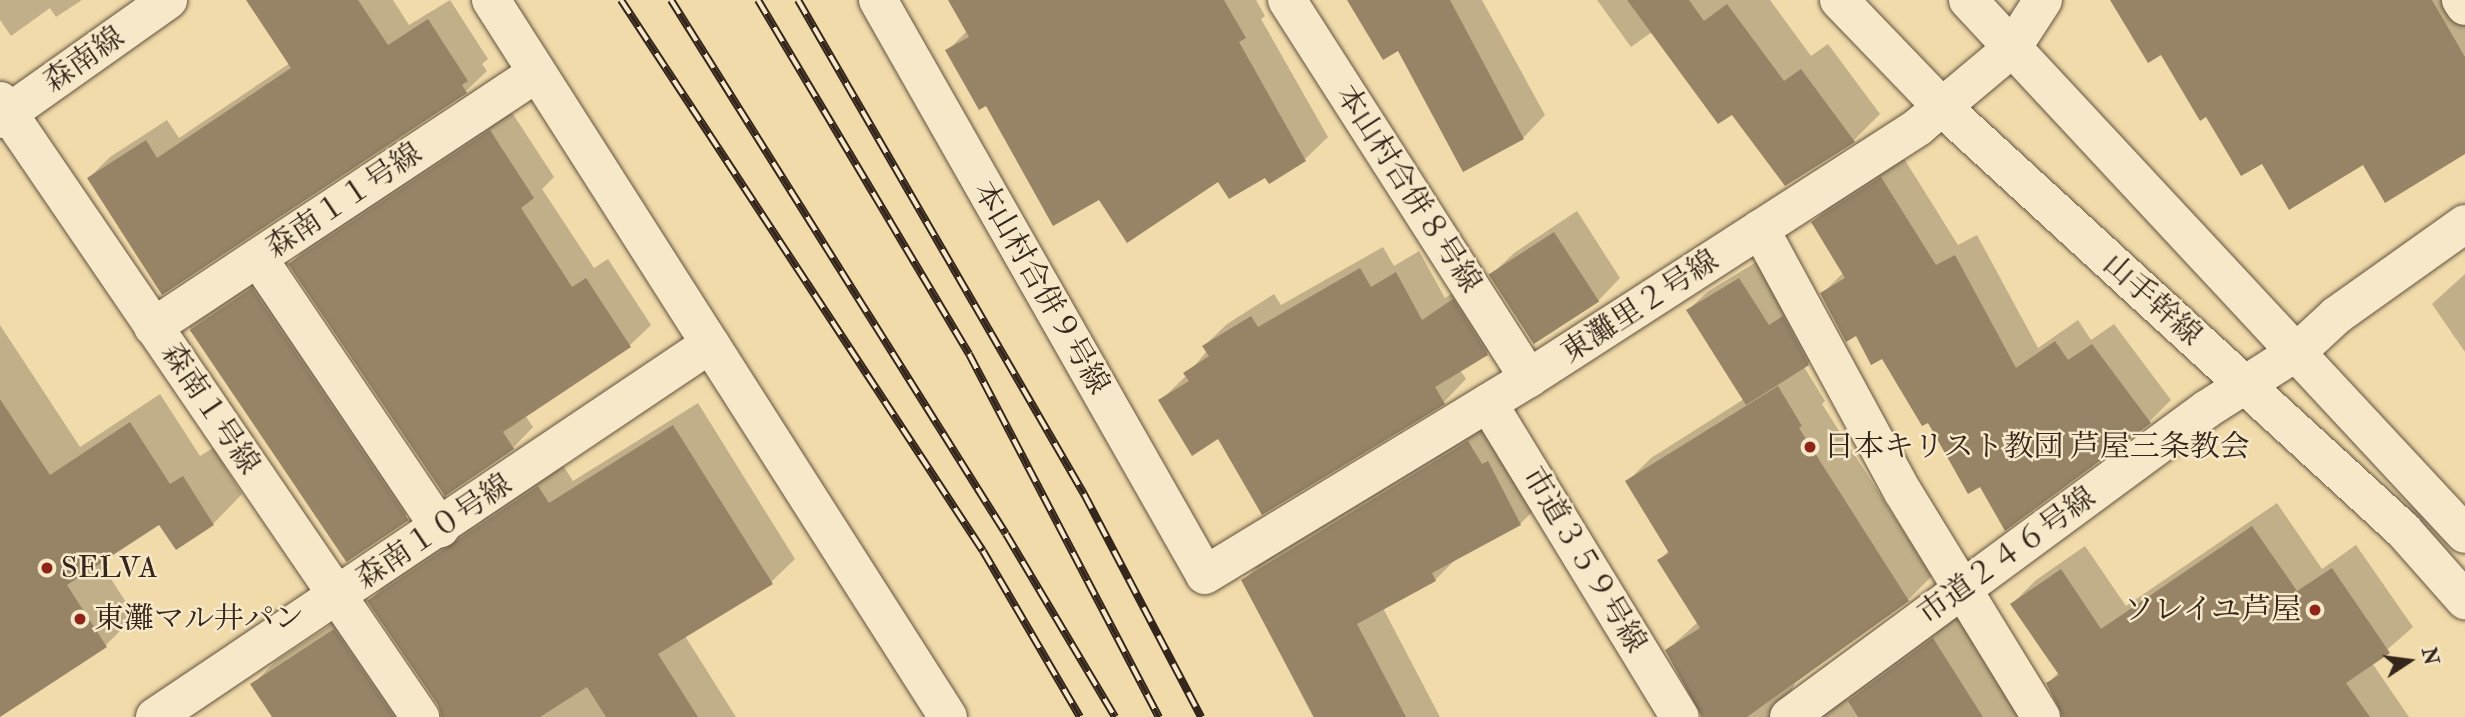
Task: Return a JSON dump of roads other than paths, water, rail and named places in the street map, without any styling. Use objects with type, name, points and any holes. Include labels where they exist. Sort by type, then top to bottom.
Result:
[{"type":"street","name":"森南線","points":[[3,111],[168,0]]},
{"type":"street","points":[[491,0],[535,74],[948,717]]},
{"type":"street","name":"本山村合併９号線","points":[[878,0],[1205,575]]},
{"type":"street","name":"本山村合併８号線","points":[[1287,0],[1529,378]]},
{"type":"street","name":"山手幹線","points":[[1839,0],[1942,107],[2403,530],[2465,600]]},
{"type":"street","points":[[1968,0],[2298,351],[2465,534]]},
{"type":"street","name":"東灘里２号線","points":[[1205,575],[1529,378],[1760,229],[1942,107],[2012,48],[2043,0]]},
{"type":"street","points":[[2461,0],[2465,6]]},
{"type":"street","name":"森南１１号線","points":[[153,327],[535,74]]},
{"type":"street","name":"森南１号線","points":[[3,111],[420,717]]},
{"type":"street","name":"市道２４６号線","points":[[1789,717],[2244,384],[2298,351],[2337,315],[2465,224]]},
{"type":"street","points":[[1760,229],[1903,492],[2041,717]]},
{"type":"street","points":[[258,258],[440,528]]},
{"type":"street","name":"森南１０号線","points":[[155,717],[338,597],[710,344]]},
{"type":"street","name":"市道３５９号線","points":[[1488,403],[1680,717]]},
{"type":"railway","points":[[621,0],[983,551],[1080,717]]},
{"type":"railway","points":[[671,0],[1006,534],[1115,717]]},
{"type":"railway","points":[[758,0],[969,354],[1159,717]]},
{"type":"railway","points":[[798,0],[1084,494],[1201,717]]},
{"type":"place","name":"日本キリスト教団 芦屋三条教会","points":[[1810,447]]},
{"type":"place","name":"SELVA","points":[[47,568]]},
{"type":"place","name":"ソレイユ芦屋","points":[[2315,610]]},
{"type":"place","name":"東灘マル井パン","points":[[80,619]]}]
